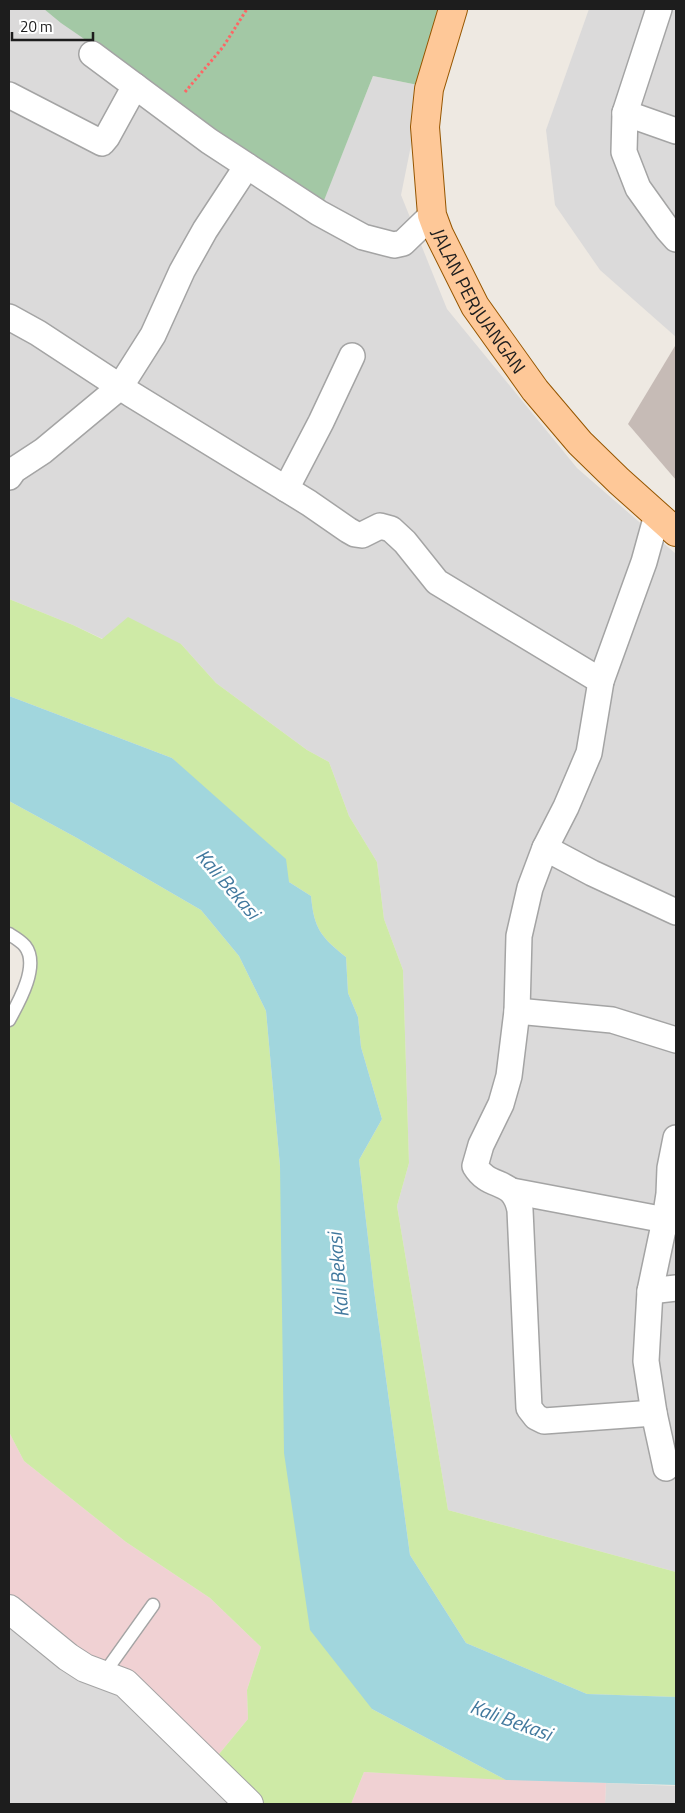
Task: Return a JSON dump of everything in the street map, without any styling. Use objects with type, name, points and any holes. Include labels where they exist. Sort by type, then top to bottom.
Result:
[{"type":"main road","name":"JALAN PERJUANGAN","points":[[452,9],[429,89],[425,126],[432,215],[438,234],[475,306],[535,390],[580,442],[619,481],[667,523]]},
{"type":"street","points":[[665,13],[625,113],[624,152],[638,188],[676,239]]},
{"type":"street","points":[[92,54],[209,141],[318,213],[363,236],[394,245],[403,243],[432,215]]},
{"type":"street","points":[[9,95],[102,142],[107,137],[135,86]]},
{"type":"street","points":[[625,113],[676,131]]},
{"type":"street","points":[[9,477],[14,470],[43,451],[120,388],[153,335],[182,271],[205,230],[247,166]]},
{"type":"street","points":[[9,317],[38,333],[120,388],[286,489],[355,534],[362,534],[380,526],[391,529],[437,582],[601,681]]},
{"type":"street","points":[[286,489],[321,422],[352,356]]},
{"type":"street","points":[[667,523],[644,562],[601,681],[589,753],[566,807],[545,848],[530,888],[519,936],[517,1011],[508,1076],[501,1104],[481,1145],[475,1166],[491,1182],[502,1185],[512,1191],[670,1221]]},
{"type":"street","points":[[545,848],[592,873],[676,912]]},
{"type":"street","points":[[517,1011],[612,1020],[676,1040]]},
{"type":"street","points":[[666,1468],[654,1413],[646,1361],[650,1291],[670,1221],[670,1168],[676,1138]]},
{"type":"street","points":[[512,1191],[518,1200],[520,1210],[529,1408],[536,1417],[544,1421],[654,1413]]},
{"type":"street","points":[[650,1291],[676,1288]]},
{"type":"street","points":[[10,1613],[85,1668],[125,1683],[249,1804]]},
{"type":"lane","points":[[9,934],[25,945],[31,959],[28,977],[17,1006],[9,1020]]},
{"type":"lane","points":[[103,1675],[154,1605]]},
{"type":"path","points":[[166,108],[185,92],[223,48],[247,9]]},
{"type":"shaded area","points":[[9,9],[44,9],[323,202],[373,76],[423,86],[401,195],[447,309],[577,468],[676,554],[676,1572],[448,1510],[397,1206],[409,1163],[403,970],[384,919],[377,862],[349,816],[329,762],[307,750],[216,683],[181,644],[103,639],[9,599]]},
{"type":"shaded area","points":[[589,9],[676,9],[676,337],[600,270],[555,205],[546,130]]},
{"type":"shaded area","points":[[9,1432],[24,1461],[126,1542],[210,1598],[261,1647],[247,1690],[248,1719],[210,1765],[9,1609]]},
{"type":"shaded area","points":[[9,1609],[125,1683],[235,1804],[9,1804]]},
{"type":"shaded area","points":[[364,1772],[606,1783],[605,1804],[351,1804]]},
{"type":"shaded area","points":[[606,1783],[676,1786],[676,1804],[605,1804]]},
{"type":"green space","points":[[44,9],[446,9],[423,86],[373,76],[323,203],[61,23]]},
{"type":"green space","points":[[9,599],[102,639],[128,617],[181,644],[216,683],[307,750],[329,762],[349,816],[377,862],[384,919],[403,970],[409,1163],[397,1206],[448,1510],[676,1572],[676,1697],[587,1694],[466,1643],[410,1555],[374,1290],[359,1160],[382,1119],[361,1047],[358,1017],[348,993],[346,957],[330,944],[320,931],[314,917],[311,896],[289,882],[172,758],[9,696]]},
{"type":"green space","points":[[9,801],[201,910],[239,956],[266,1011],[280,1166],[372,1709],[506,1780],[364,1772],[351,1804],[249,1804],[210,1765],[248,1719],[247,1690],[261,1647],[210,1598],[126,1542],[24,1461],[9,1432],[9,1020],[31,959],[9,934]]},
{"type":"water","name":"Kali Bekasi","points":[[9,696],[172,758],[286,859],[289,882],[311,896],[314,917],[320,931],[330,944],[346,957],[348,993],[358,1017],[361,1047],[382,1119],[359,1160],[374,1290],[410,1555],[466,1643],[587,1694],[676,1697],[676,1785],[506,1780],[372,1709],[310,1630],[284,1453],[280,1166],[266,1011],[239,956],[201,910],[9,801]]},
{"type":"building","points":[[675,346],[676,348],[676,480],[628,424]]}]
